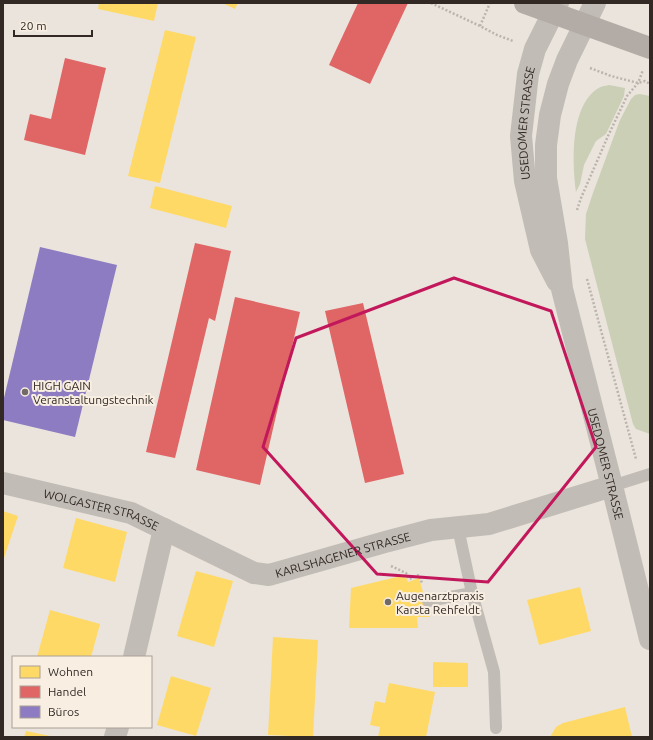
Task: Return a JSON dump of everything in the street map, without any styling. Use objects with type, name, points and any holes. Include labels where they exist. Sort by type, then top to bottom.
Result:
[{"type":"main road","points":[[525,3],[555,8],[585,24],[650,48]]},
{"type":"street","name":"USEDOMER STRASSE","points":[[595,3],[567,60],[558,84],[550,114],[546,145],[546,178],[557,243],[562,289],[650,639]]},
{"type":"street","name":"USEDOMER STRASSE","points":[[555,8],[535,49],[528,74],[521,136],[525,181],[540,250],[562,289]]},
{"type":"street","name":"WOLGASTER STRASSE","points":[[3,483],[131,514],[164,529],[134,656]]},
{"type":"street","name":"KARLSHAGENER STRASSE","points":[[164,529],[254,573],[269,575],[431,530],[489,524],[612,486]]},
{"type":"lane","name":"KARLSHAGENER STRASSE","points":[[612,486],[645,476]]},
{"type":"lane","points":[[458,528],[472,592],[494,672],[496,728]]},
{"type":"lane","points":[[428,601],[472,592]]},
{"type":"path","points":[[430,3],[497,35],[535,49]]},
{"type":"path","points":[[480,26],[490,3]]},
{"type":"path","points":[[567,60],[611,76],[638,83],[645,81],[650,84]]},
{"type":"path","points":[[645,81],[650,87]]},
{"type":"path","points":[[577,213],[581,198],[608,136],[627,96],[638,83]]},
{"type":"path","points":[[586,277],[645,476]]},
{"type":"path","points":[[385,542],[391,566],[406,573],[408,579],[419,575],[428,601]]},
{"type":"highlighted area","points":[[454,278],[551,311],[596,447],[488,582],[377,574],[263,447],[296,338]]},
{"type":"green space","points":[[609,85],[625,88],[624,96],[606,134],[596,141],[584,165],[580,184],[576,192],[574,152],[577,122],[588,97],[598,88]]},
{"type":"green space","points":[[640,94],[650,96],[650,434],[636,429],[633,424],[585,239],[586,214],[620,120],[631,99],[635,95]]},
{"type":"building: Wohnen","points":[[99,3],[158,3],[154,21],[98,9]]},
{"type":"building: Wohnen","points":[[222,3],[238,3],[235,9]]},
{"type":"building: Wohnen","points":[[165,30],[196,37],[160,183],[128,176]]},
{"type":"building: Wohnen","points":[[155,186],[232,206],[226,228],[150,208]]},
{"type":"building: Wohnen","points":[[3,511],[18,516],[3,561]]},
{"type":"building: Wohnen","points":[[76,518],[127,532],[115,582],[63,568]]},
{"type":"building: Wohnen","points":[[196,571],[233,581],[214,647],[177,636]]},
{"type":"building: Wohnen","name":"Augenarztpraxis Karsta Rehfeldt","points":[[405,575],[408,582],[419,578],[430,617],[417,617],[418,628],[349,628],[351,588]]},
{"type":"building: Wohnen","points":[[580,587],[591,631],[539,645],[527,600]]},
{"type":"building: Wohnen","points":[[50,610],[100,624],[91,656],[37,656]]},
{"type":"building: Wohnen","points":[[273,637],[318,640],[313,737],[268,735]]},
{"type":"building: Wohnen","points":[[433,662],[468,663],[468,687],[433,687]]},
{"type":"building: Wohnen","points":[[171,676],[211,688],[196,736],[157,725]]},
{"type":"building: Wohnen","points":[[389,683],[435,692],[426,737],[378,737],[380,727],[370,725],[375,701],[385,703]]},
{"type":"building: Wohnen","points":[[625,707],[632,737],[550,737],[556,727],[563,723]]},
{"type":"building: Wohnen","points":[[26,731],[50,736],[50,737],[24,737]]},
{"type":"building: Handel","points":[[358,3],[408,3],[370,84],[329,65]]},
{"type":"building: Handel","points":[[65,58],[106,68],[85,155],[24,140],[30,114],[51,119]]},
{"type":"building: Handel","points":[[195,243],[231,251],[215,321],[209,318],[175,458],[146,452]]},
{"type":"building: Handel","points":[[235,297],[300,312],[260,485],[196,470]]},
{"type":"building: Handel","points":[[363,303],[404,474],[365,483],[325,311]]},
{"type":"building: Büros","points":[[40,247],[117,265],[75,437],[3,420],[3,402]]},
{"type":"place","name":"HIGH GAIN Veranstaltungstechnik","points":[[25,392]]},
{"type":"place","name":"Augenarztpraxis Karsta Rehfeldt","points":[[388,602]]}]
